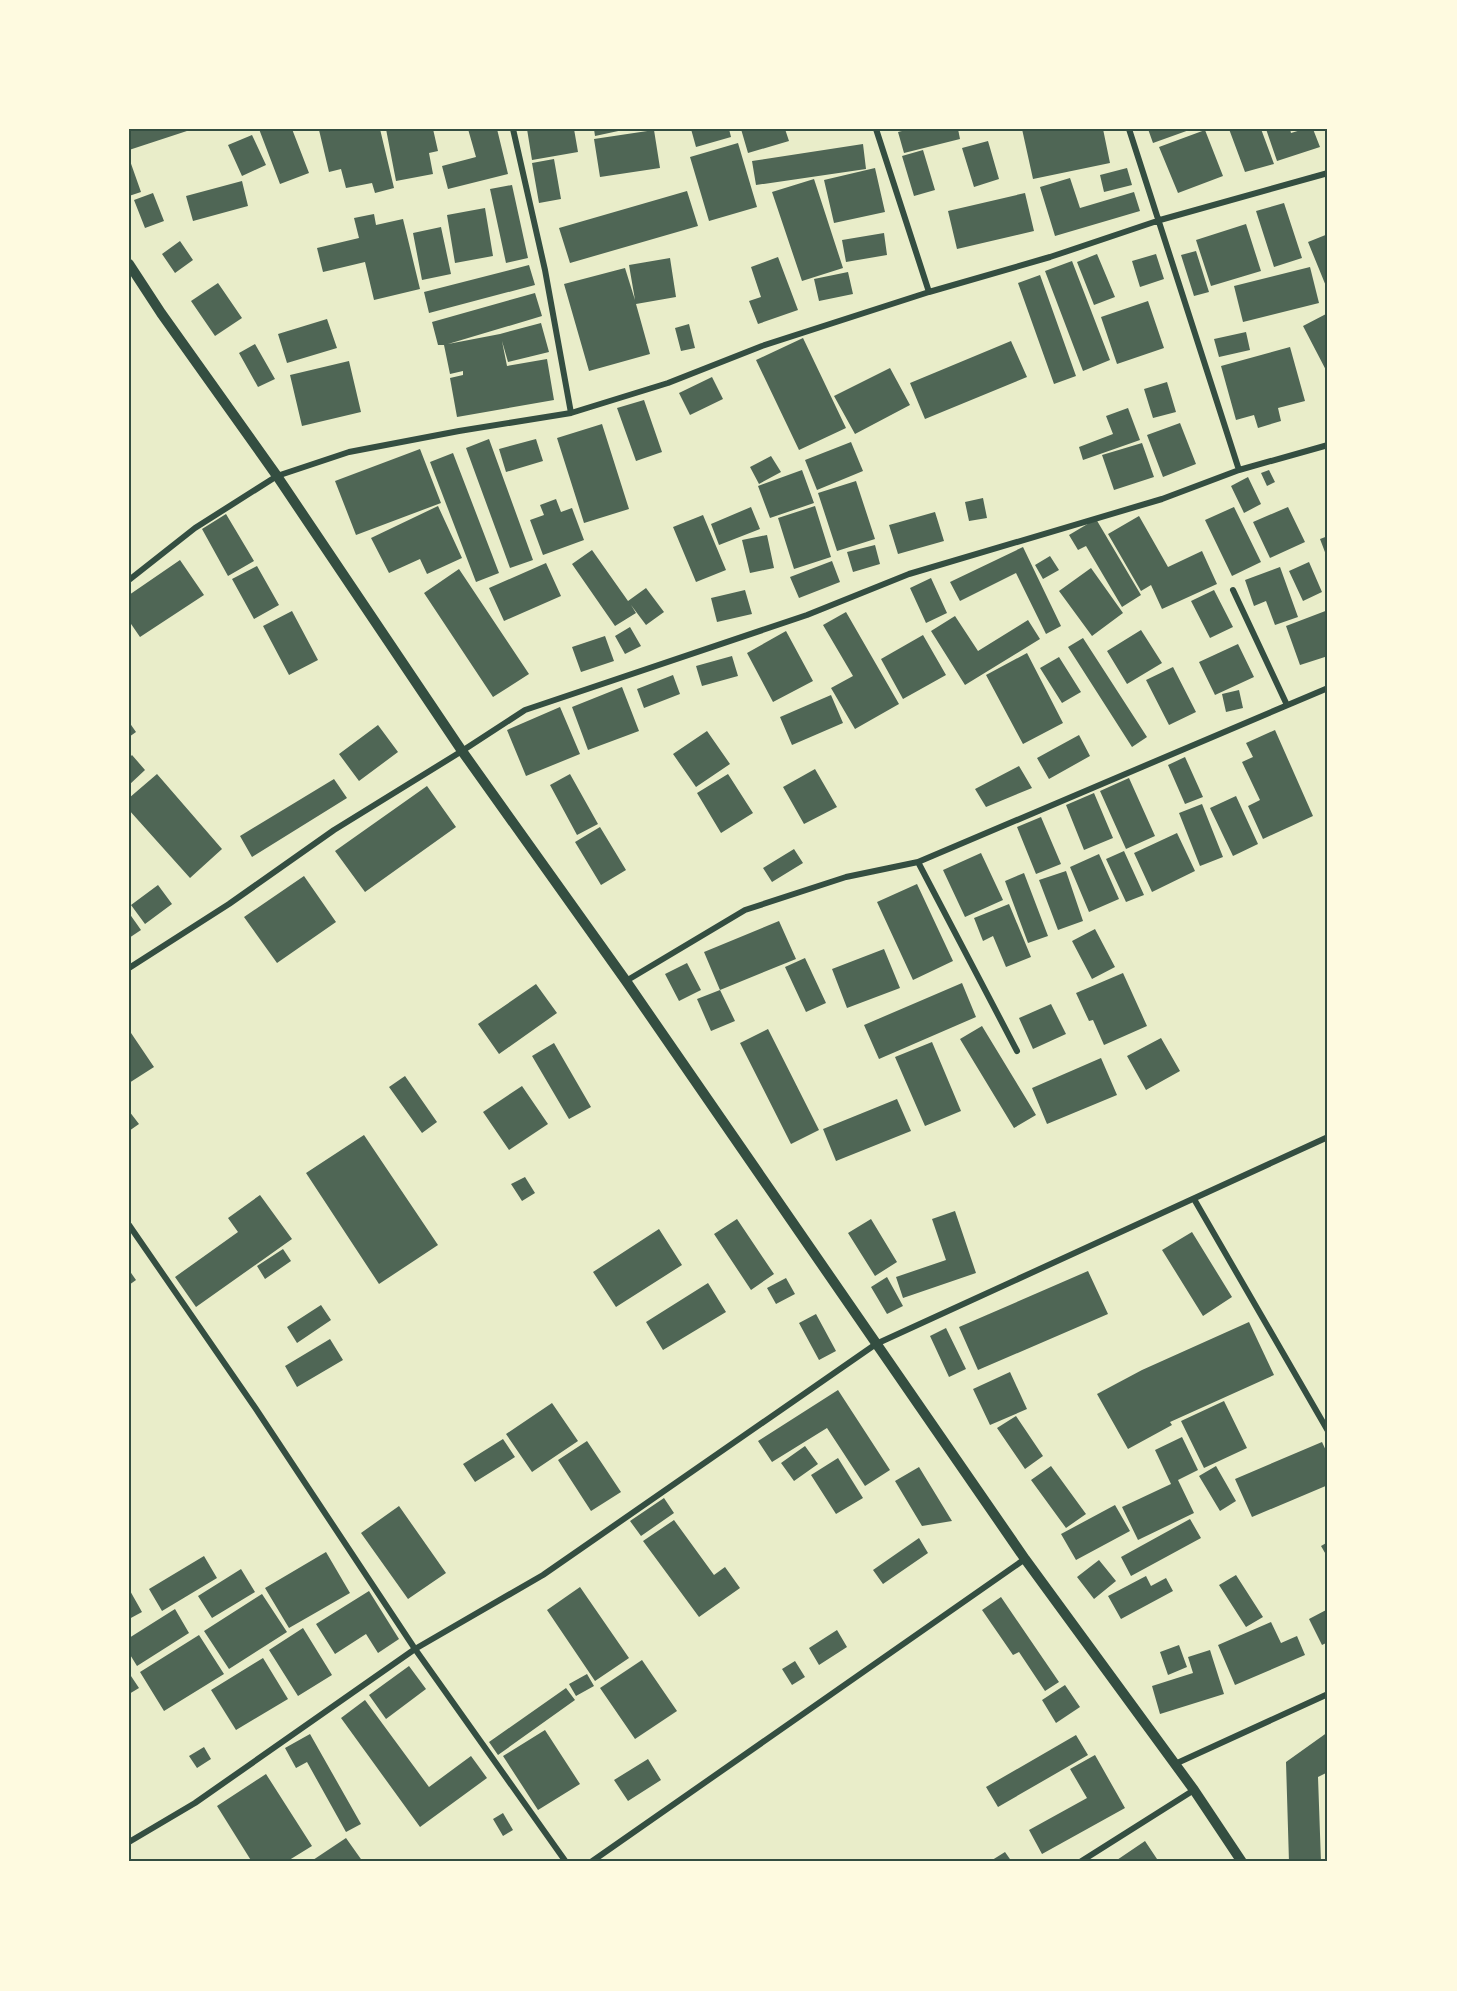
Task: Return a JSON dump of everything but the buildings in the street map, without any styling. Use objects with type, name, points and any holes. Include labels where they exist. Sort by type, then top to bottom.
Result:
[{"type":"street","points":[[513,129],[545,270],[571,413]]},
{"type":"street","points":[[876,129],[929,292]]},
{"type":"street","points":[[1129,129],[1239,470]]},
{"type":"street","points":[[129,579],[195,528],[277,476],[349,452],[571,413],[669,382],[762,346],[929,292],[1050,257],[1160,220],[1328,172]]},
{"type":"street","points":[[129,264],[161,313],[277,476],[462,751],[626,981],[1025,1559],[1194,1790],[1242,1862]]},
{"type":"street","points":[[129,968],[229,904],[334,830],[525,710],[807,615],[909,574],[1162,499],[1239,470],[1328,445]]},
{"type":"street","points":[[1233,590],[1287,705]]},
{"type":"street","points":[[626,981],[745,910],[846,877],[918,862],[1328,688]]},
{"type":"street","points":[[918,862],[1017,1051]]},
{"type":"street","points":[[129,1842],[195,1803],[415,1649],[543,1575],[876,1344],[1328,1137]]},
{"type":"street","points":[[1194,1198],[1328,1431]]},
{"type":"street","points":[[129,1225],[415,1649],[566,1862]]},
{"type":"street","points":[[591,1862],[1025,1559]]},
{"type":"street","points":[[1175,1764],[1328,1694]]},
{"type":"street","points":[[1080,1862],[1194,1790]]}]
